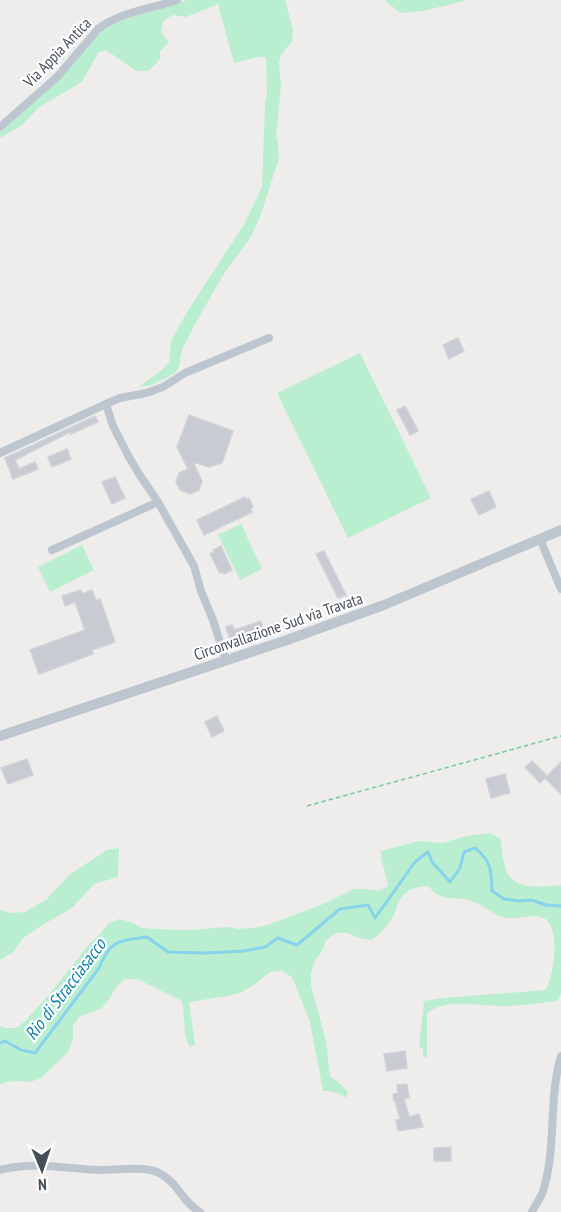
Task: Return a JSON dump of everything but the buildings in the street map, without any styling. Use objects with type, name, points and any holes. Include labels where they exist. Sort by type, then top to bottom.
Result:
[{"type":"street","name":"Via Appia Antica","points":[[0,127],[57,77],[98,29],[120,17],[177,0]]},
{"type":"street","points":[[0,453],[120,398],[163,387],[185,373],[269,338]]},
{"type":"street","points":[[106,404],[113,426],[129,457],[159,502],[194,566],[226,661]]},
{"type":"street","points":[[52,550],[159,502]]},
{"type":"street","name":"Circonvallazione Sud via Travata","points":[[0,736],[226,661],[384,605],[561,530]]},
{"type":"street","points":[[540,539],[561,589]]},
{"type":"street","points":[[532,1212],[543,1192],[548,1166],[555,1090],[561,1056]]},
{"type":"street","points":[[0,1170],[30,1165],[153,1171],[161,1173],[174,1184],[190,1207],[200,1212]]},
{"type":"path","points":[[307,806],[561,736]]},
{"type":"green space","points":[[187,0],[285,0],[293,30],[292,41],[281,55],[279,62],[281,86],[276,136],[279,158],[260,217],[250,238],[225,272],[195,324],[182,350],[178,370],[152,385],[139,387],[169,362],[171,341],[187,312],[245,223],[262,187],[267,93],[266,57],[234,63],[218,4],[186,17],[173,15],[163,21],[161,33],[169,42],[160,51],[157,63],[148,71],[136,71],[106,50],[98,53],[82,82],[39,107],[22,125],[0,138],[0,132],[108,26]]},
{"type":"green space","points":[[385,0],[468,0],[423,11],[400,13]]},
{"type":"green space","points":[[360,353],[431,498],[348,538],[277,393]]},
{"type":"green space","points":[[241,524],[262,569],[240,580],[218,535]]},
{"type":"green space","points":[[82,545],[94,570],[50,592],[38,567]]},
{"type":"green space","points":[[489,833],[500,838],[507,872],[517,883],[539,887],[561,885],[561,993],[556,1001],[507,1006],[453,1004],[435,1008],[427,1013],[427,1057],[423,1057],[423,1048],[419,1047],[424,1001],[546,990],[554,951],[553,931],[544,918],[503,917],[470,900],[443,897],[428,886],[424,886],[412,889],[405,894],[399,901],[394,915],[375,938],[371,940],[348,933],[336,933],[326,940],[315,961],[311,973],[311,985],[326,1041],[330,1076],[348,1091],[346,1098],[335,1092],[323,1091],[310,1022],[292,977],[282,971],[270,972],[240,993],[189,1002],[195,1044],[190,1047],[185,1030],[182,1001],[137,979],[125,979],[116,987],[102,1008],[79,1017],[73,1026],[73,1038],[69,1051],[41,1078],[30,1082],[6,1082],[0,1085],[0,1026],[16,1028],[24,1022],[108,924],[119,919],[142,928],[153,929],[191,930],[227,927],[239,929],[264,926],[321,905],[354,889],[378,891],[388,886],[381,851],[419,841],[443,843],[466,836]]},
{"type":"green space","points":[[119,848],[118,877],[94,884],[72,908],[23,938],[13,952],[0,960],[0,910],[11,913],[25,912],[47,899],[69,875],[107,850]]},
{"type":"waterway","name":"Rio di Stracciasacco","points":[[0,1043],[5,1041],[21,1050],[35,1053],[99,968],[107,952],[122,941],[147,937],[168,952],[206,953],[244,951],[265,947],[278,938],[297,945],[340,909],[368,905],[375,918],[415,862],[428,852],[432,862],[450,882],[460,868],[464,852],[475,848],[490,867],[492,891],[504,899],[532,900],[546,905],[561,906]]}]
